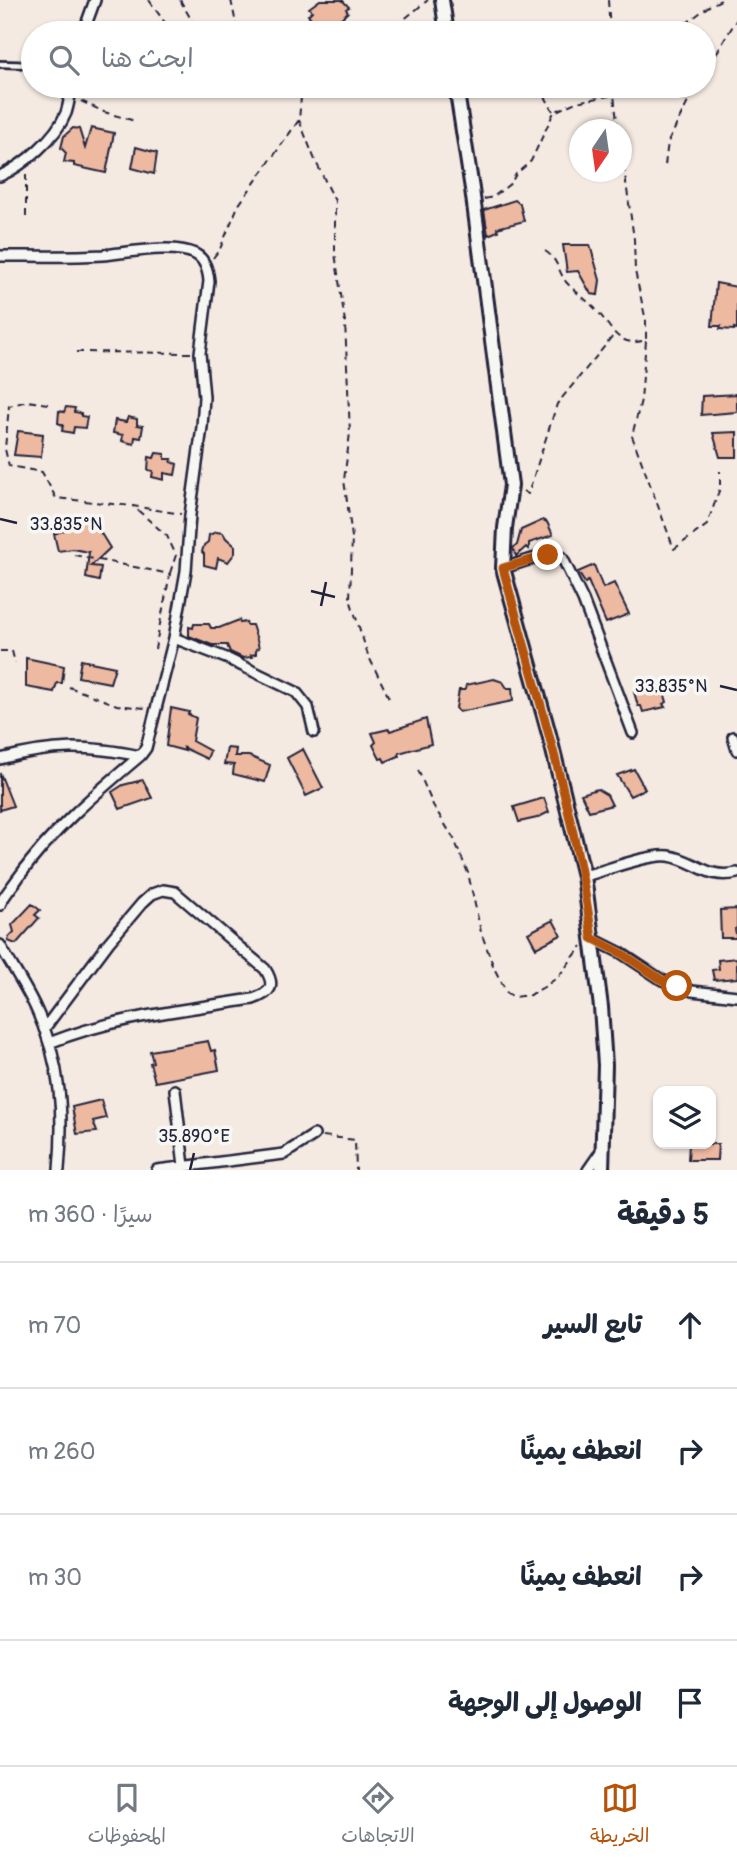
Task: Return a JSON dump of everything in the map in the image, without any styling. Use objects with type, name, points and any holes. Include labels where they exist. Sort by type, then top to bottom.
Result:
[{"type":"street","points":[[87,21],[95,0]]},
{"type":"street","points":[[442,0],[445,21]]},
{"type":"street","points":[[0,176],[25,161],[56,129],[66,111],[69,98]]},
{"type":"street","points":[[458,98],[511,485],[503,568],[549,734],[584,876],[601,1007],[605,1065],[602,1170]]},
{"type":"street","points":[[0,256],[101,255],[173,250],[192,253],[201,258],[209,281],[200,353],[203,417],[190,515],[186,571],[174,638],[146,747],[53,834],[28,863],[0,905]]},
{"type":"street","points":[[503,568],[530,562],[541,556],[562,557],[583,600],[633,733]]},
{"type":"street","points":[[174,638],[226,658],[296,692],[308,707],[314,732]]},
{"type":"street","points":[[733,737],[737,750]]},
{"type":"street","points":[[0,759],[57,747],[90,747],[140,755]]},
{"type":"street","points":[[584,876],[659,855],[674,857],[710,874],[737,873]]},
{"type":"street","points":[[44,1029],[109,942],[142,903],[152,894],[163,890],[175,892],[265,969],[271,978],[270,989],[264,995],[253,999],[129,1019],[90,1028],[49,1043]]},
{"type":"street","points":[[592,938],[662,980],[692,991],[737,996]]},
{"type":"street","points":[[0,945],[37,1010],[49,1043],[61,1094],[59,1170]]},
{"type":"street","points":[[174,1090],[184,1166]]},
{"type":"street","points":[[157,1170],[284,1154],[314,1135]]},
{"type":"street","points":[[587,1170],[602,1150]]},
{"type":"lane","points":[[0,64],[21,65]]},
{"type":"path","points":[[149,0],[164,21]]},
{"type":"path","points":[[180,0],[192,21]]},
{"type":"path","points":[[231,0],[235,21]]},
{"type":"path","points":[[402,21],[428,0]]},
{"type":"path","points":[[608,0],[609,21]]},
{"type":"path","points":[[689,21],[721,0]]},
{"type":"path","points":[[716,54],[737,19]]},
{"type":"path","points":[[82,98],[104,112],[135,121]]},
{"type":"path","points":[[301,98],[299,120],[335,201],[335,253],[345,322],[350,433],[344,480],[352,537],[350,599],[368,654],[391,702]]},
{"type":"path","points":[[546,98],[554,112]]},
{"type":"path","points":[[484,200],[493,197],[511,183],[516,174],[531,161],[554,112],[576,102],[598,98]]},
{"type":"path","points":[[614,98],[617,119]]},
{"type":"path","points":[[665,165],[668,142],[690,98]]},
{"type":"path","points":[[206,267],[220,248],[238,206],[299,120]]},
{"type":"path","points":[[25,161],[26,222]]},
{"type":"path","points":[[625,182],[634,239],[635,271],[646,321],[641,400],[632,436],[674,549],[707,524],[720,488],[720,471]]},
{"type":"path","points":[[545,251],[554,256],[565,281],[599,313],[614,334],[621,339],[638,342],[646,340]]},
{"type":"path","points":[[511,485],[528,494],[557,404],[614,334]]},
{"type":"path","points":[[76,352],[200,353]]},
{"type":"path","points":[[48,404],[27,401],[9,407],[5,449],[9,466],[42,472],[56,498],[190,515]]},
{"type":"path","points":[[133,506],[167,536],[176,555],[155,649]]},
{"type":"path","points":[[74,555],[170,574]]},
{"type":"path","points":[[0,651],[12,651],[15,663]]},
{"type":"path","points":[[69,687],[117,705],[156,709]]},
{"type":"path","points":[[418,770],[433,805],[454,839],[463,862],[481,932],[494,968],[507,993],[514,997],[530,995],[544,987],[558,977],[575,953],[592,938]]},
{"type":"path","points":[[314,1135],[355,1140],[356,1170]]},
{"type":"building","points":[[320,0],[342,0],[349,7],[346,9],[348,12],[338,21],[314,21],[308,15],[312,11],[309,8]]},
{"type":"building","points":[[73,128],[79,129],[85,148],[91,128],[114,133],[106,173],[64,162],[66,153],[61,148],[64,136]]},
{"type":"building","points":[[136,147],[157,153],[154,174],[132,168]]},
{"type":"building","points":[[515,200],[520,204],[524,221],[497,228],[498,231],[488,235],[484,210]]},
{"type":"building","points":[[563,245],[590,245],[600,280],[598,295],[591,294],[578,271],[567,272]]},
{"type":"building","points":[[716,283],[737,287],[737,329],[712,326]]},
{"type":"building","points":[[737,394],[737,412],[701,415],[702,396]]},
{"type":"building","points":[[66,407],[75,408],[74,412],[87,417],[85,428],[74,427],[73,433],[62,431],[63,425],[58,423],[59,411],[64,412]]},
{"type":"building","points":[[128,417],[137,419],[137,425],[143,426],[141,438],[135,437],[134,444],[122,441],[123,435],[113,433],[115,420],[126,422]]},
{"type":"building","points":[[18,431],[43,434],[41,457],[14,455]]},
{"type":"building","points":[[737,432],[737,457],[720,457],[713,433]]},
{"type":"building","points":[[156,453],[165,454],[165,459],[172,459],[171,462],[177,464],[175,475],[164,473],[164,480],[152,477],[153,471],[148,470],[149,457],[154,458]]},
{"type":"building","points":[[77,517],[94,522],[110,548],[91,566],[101,567],[99,581],[86,578],[89,552],[73,549],[58,551],[54,534],[70,528]]},
{"type":"building","points":[[543,520],[547,522],[553,535],[529,543],[529,549],[526,547],[516,556],[513,548],[517,545],[521,530]]},
{"type":"building","points":[[223,533],[235,546],[235,553],[228,562],[218,558],[216,568],[204,565],[202,552],[209,535]]},
{"type":"building","points":[[594,565],[603,588],[614,583],[629,614],[606,623],[588,581],[585,583],[578,572]]},
{"type":"building","points":[[239,620],[240,623],[252,625],[259,648],[252,657],[243,658],[230,652],[227,645],[212,645],[189,636],[189,627],[193,628],[194,624],[209,624],[211,628],[219,628]]},
{"type":"building","points":[[26,658],[64,666],[62,683],[57,683],[54,692],[26,687]]},
{"type":"building","points":[[81,660],[115,667],[110,683],[78,677]]},
{"type":"building","points":[[494,679],[503,682],[507,688],[512,688],[513,701],[459,712],[456,708],[459,690],[465,690],[466,685]]},
{"type":"building","points":[[654,684],[660,693],[664,692],[667,702],[663,704],[665,707],[643,712],[634,692]]},
{"type":"building","points":[[171,708],[189,712],[188,714],[196,718],[192,741],[210,751],[207,759],[184,748],[185,751],[166,746]]},
{"type":"building","points":[[426,719],[431,744],[399,753],[399,756],[385,762],[383,758],[380,759],[373,745],[376,742],[372,733],[390,731]]},
{"type":"building","points":[[227,748],[236,749],[235,756],[249,756],[270,765],[265,782],[233,774],[234,765],[224,764]]},
{"type":"building","points":[[303,749],[323,788],[306,796],[287,758]]},
{"type":"building","points":[[634,769],[645,789],[630,796],[617,775]]},
{"type":"building","points":[[0,773],[13,806],[0,810]]},
{"type":"building","points":[[143,780],[152,798],[120,809],[112,792],[123,785]]},
{"type":"building","points":[[597,789],[607,795],[612,805],[589,811],[581,794]]},
{"type":"building","points":[[544,798],[549,812],[519,822],[514,807]]},
{"type":"building","points":[[32,904],[40,910],[35,915],[39,918],[16,944],[8,941],[14,932],[12,925]]},
{"type":"building","points":[[737,909],[737,938],[721,938],[720,910]]},
{"type":"building","points":[[553,920],[561,935],[536,948],[528,933]]},
{"type":"building","points":[[737,958],[737,978],[714,980],[712,970],[719,969],[718,960]]},
{"type":"building","points":[[208,1041],[211,1051],[215,1050],[219,1070],[155,1082],[150,1051]]},
{"type":"building","points":[[101,1100],[106,1118],[93,1121],[97,1132],[77,1134],[72,1107]]},
{"type":"building","points":[[718,1144],[717,1160],[688,1160],[689,1149],[716,1149]]},
{"type":"route","points":[[548,555],[503,568],[549,734],[584,876],[592,938],[662,980],[677,986]]}]
